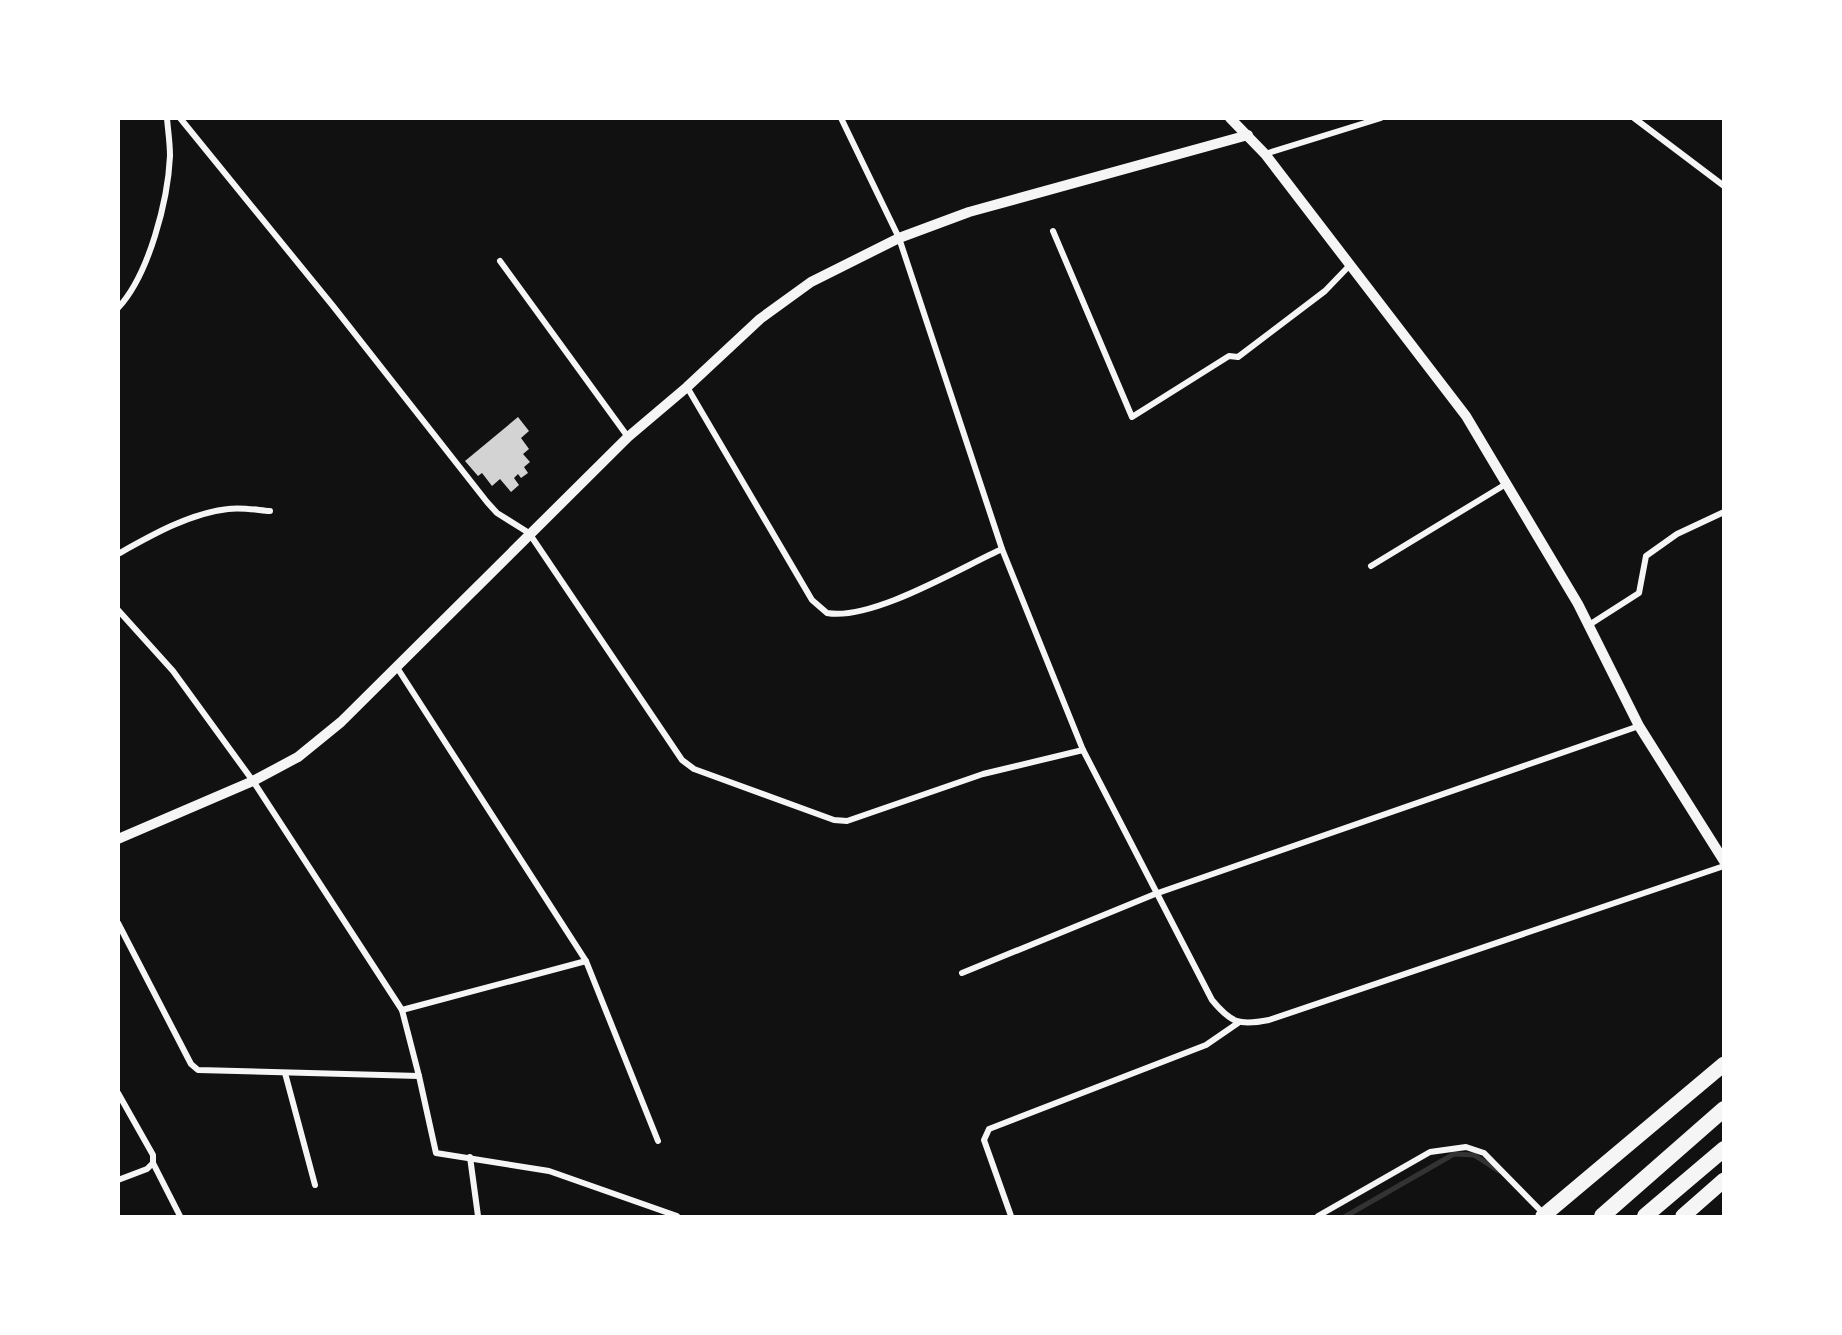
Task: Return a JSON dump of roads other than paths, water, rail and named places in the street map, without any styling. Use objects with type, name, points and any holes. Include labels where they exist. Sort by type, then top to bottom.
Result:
[{"type":"highway","points":[[1602,1216],[1724,1110]]},
{"type":"highway","points":[[1645,1216],[1724,1149]]},
{"type":"main road","points":[[1544,1216],[1724,1064]]},
{"type":"main road","points":[[1683,1216],[1724,1180]]},
{"type":"street","points":[[118,308],[144,267],[157,222],[170,155],[167,118]]},
{"type":"street","points":[[180,118],[333,306],[487,502],[497,513],[529,533],[682,760],[694,769],[834,820],[847,821],[983,774],[1083,750]]},
{"type":"street","points":[[840,118],[899,238],[1002,549],[1083,750],[1155,894],[1212,1000],[1238,1023]]},
{"type":"street","points":[[1230,118],[1265,154],[1466,416],[1589,625],[1639,726],[1724,861]]},
{"type":"street","points":[[1265,154],[1381,118]]},
{"type":"street","points":[[1634,118],[1724,186]]},
{"type":"street","points":[[118,838],[253,781],[298,757],[341,722],[628,437],[687,387],[760,319],[789,296],[832,269],[899,238],[969,212],[1248,135]]},
{"type":"street","points":[[1053,231],[1131,417],[1229,356],[1238,357],[1325,291],[1350,265]]},
{"type":"street","points":[[500,261],[628,437]]},
{"type":"street","points":[[687,387],[812,600],[827,613],[852,613],[880,606],[1002,549]]},
{"type":"street","points":[[1371,566],[1506,483]]},
{"type":"street","points":[[118,554],[179,524],[208,514],[229,509],[270,511]]},
{"type":"street","points":[[1589,625],[1639,593],[1646,556],[1677,534],[1724,512]]},
{"type":"street","points":[[118,610],[173,671],[253,781],[402,1010],[436,1153],[549,1172],[677,1216]]},
{"type":"street","points":[[396,666],[586,961],[658,1141]]},
{"type":"street","points":[[962,973],[1155,894],[1639,726]]},
{"type":"street","points":[[1011,1216],[984,1140],[989,1129],[1206,1045],[1238,1023],[1269,1020],[1724,866]]},
{"type":"street","points":[[118,923],[191,1064],[198,1070],[419,1076]]},
{"type":"street","points":[[402,1010],[586,961]]},
{"type":"street","points":[[285,1074],[315,1185]]},
{"type":"street","points":[[118,1093],[153,1155],[153,1163],[180,1216]]},
{"type":"street","points":[[1318,1216],[1430,1152],[1466,1147],[1484,1153],[1544,1216]]},
{"type":"street","points":[[470,1157],[478,1216]]},
{"type":"street","points":[[118,1180],[147,1169],[153,1163]]},
{"type":"waterway","points":[[1346,1216],[1454,1154],[1474,1155],[1499,1171]]}]
